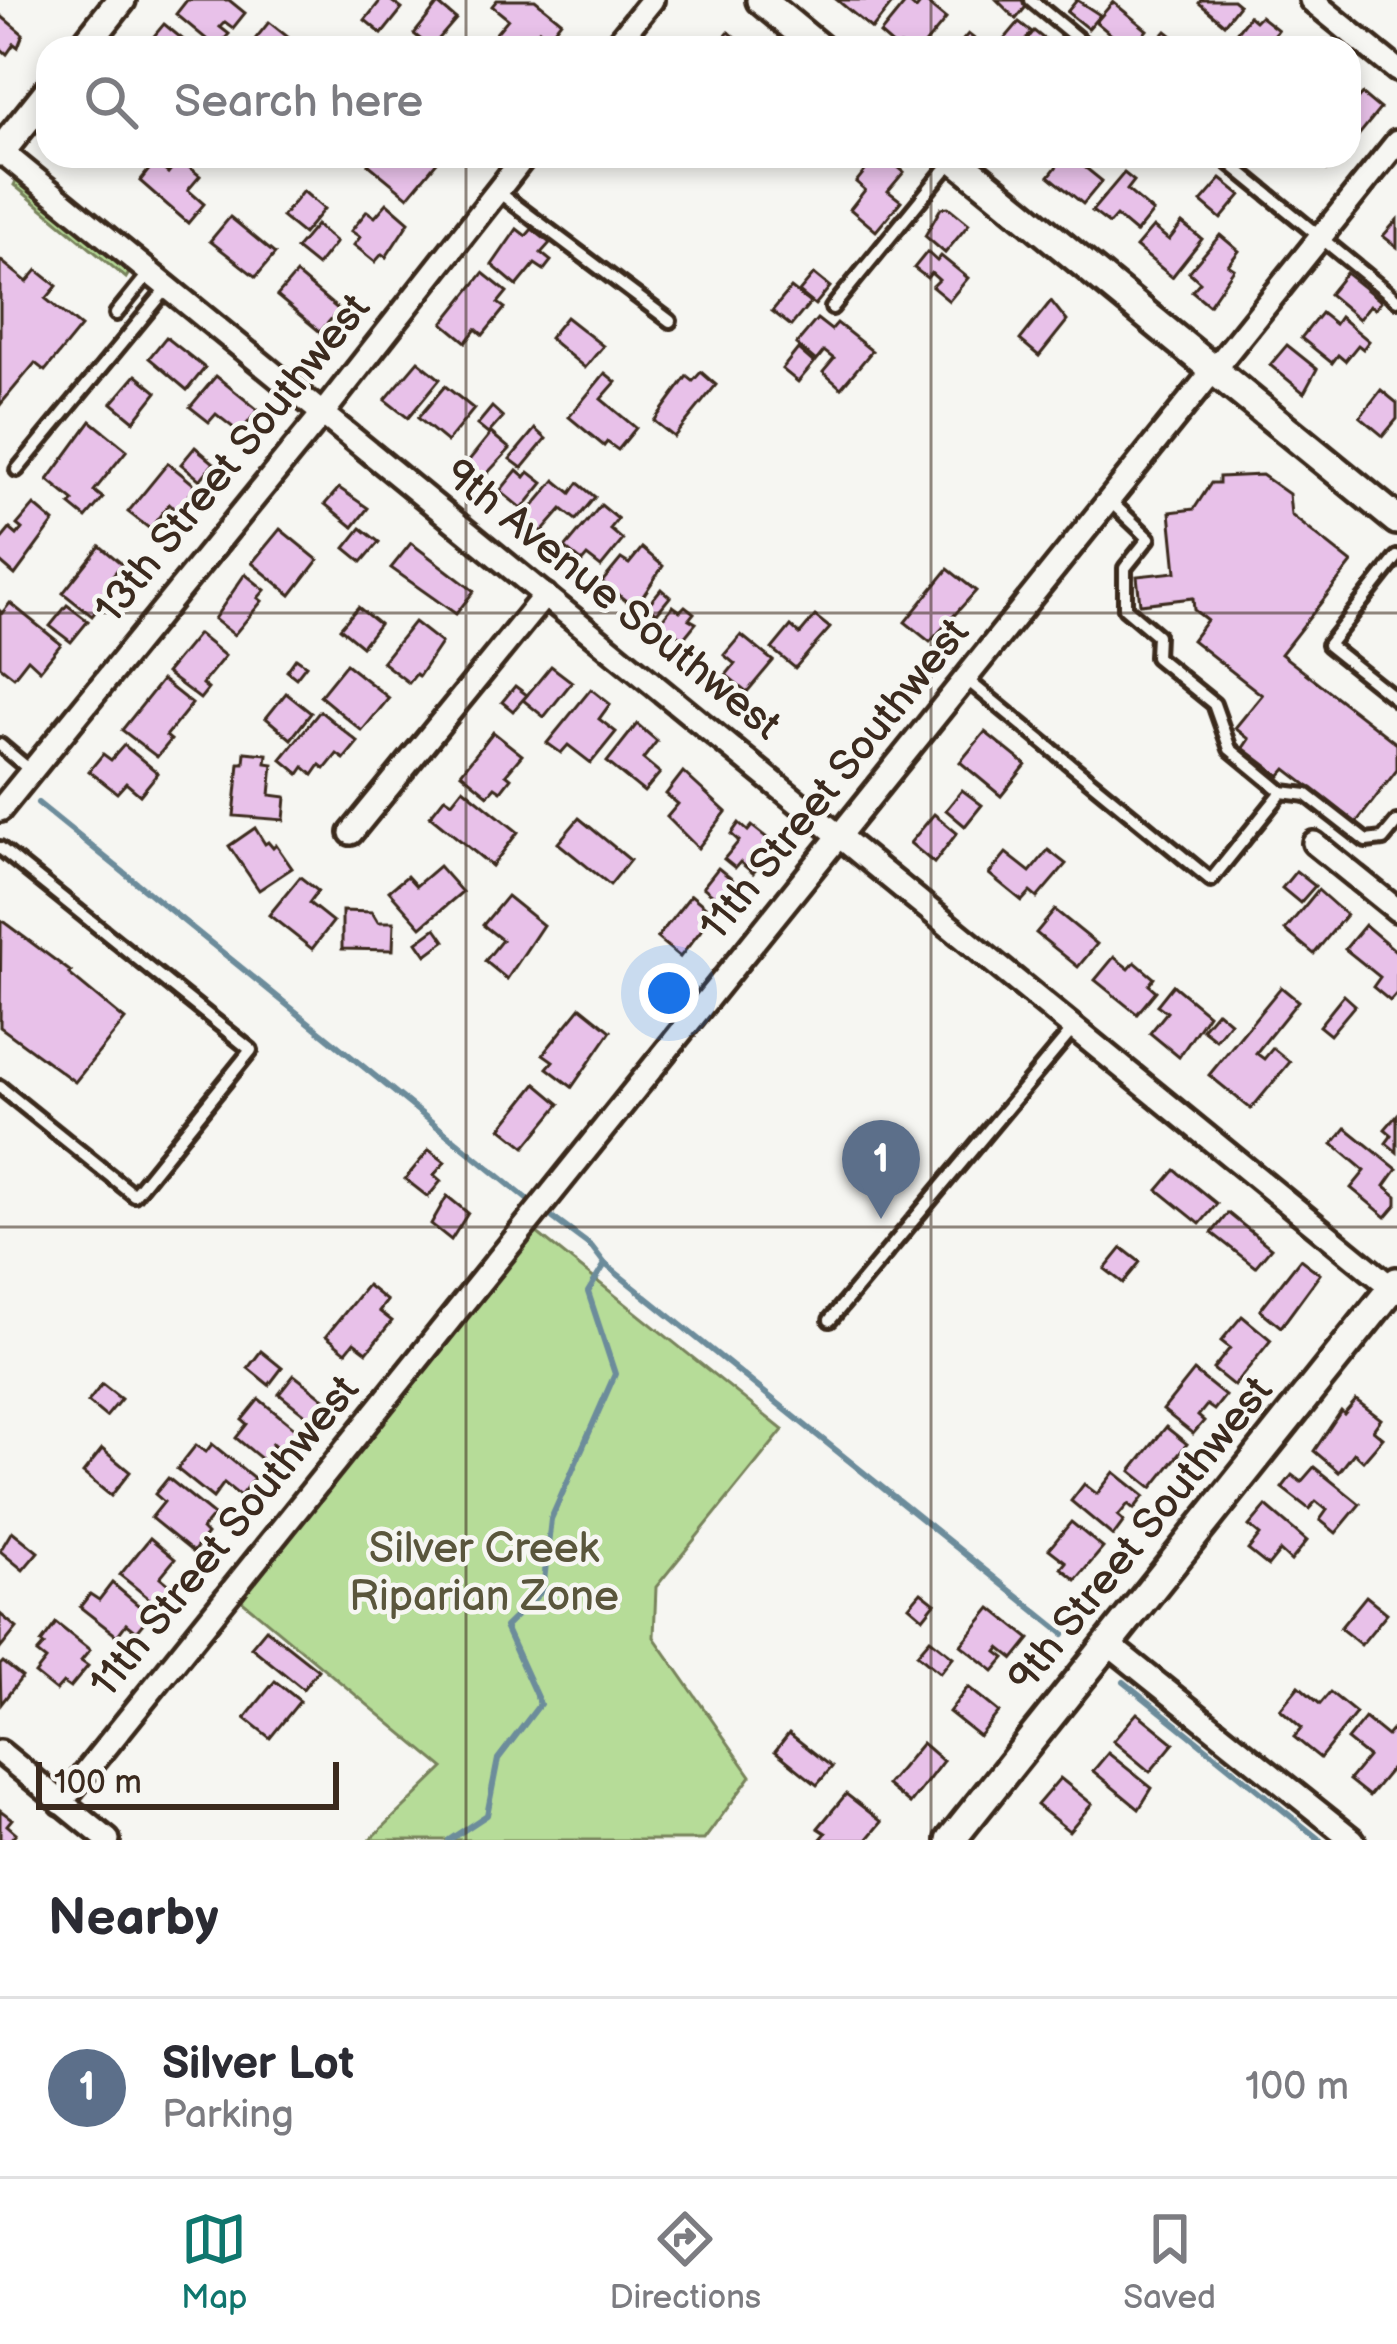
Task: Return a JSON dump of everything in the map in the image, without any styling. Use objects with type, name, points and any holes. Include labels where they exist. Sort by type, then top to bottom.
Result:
[{"type":"street","points":[[92,36],[121,0]]},
{"type":"street","points":[[623,36],[652,0]]},
{"type":"street","points":[[760,0],[804,36]]},
{"type":"street","points":[[1312,0],[1356,36]]},
{"type":"street","points":[[1361,40],[1397,70]]},
{"type":"street","points":[[0,151],[36,107]]},
{"type":"street","name":"11th Street Southwest","points":[[62,1803],[1397,142]]},
{"type":"street","name":"9th Avenue Southwest","points":[[0,151],[1396,1287]]},
{"type":"street","name":"13th Street Southwest","points":[[0,810],[515,168]]},
{"type":"street","points":[[966,168],[1397,520]]},
{"type":"street","points":[[351,832],[545,595]]},
{"type":"street","points":[[1314,843],[1397,910]]},
{"type":"street","name":"9th Street Southwest","points":[[951,1840],[1396,1287]]},
{"type":"street","points":[[1108,1644],[1353,1840]]},
{"type":"street","points":[[0,1752],[108,1840]]},
{"type":"lane","points":[[1031,0],[1074,36]]},
{"type":"lane","points":[[832,308],[944,168]]},
{"type":"lane","points":[[1236,168],[1397,300]]},
{"type":"lane","points":[[497,191],[670,321]]},
{"type":"lane","points":[[116,314],[150,272]]},
{"type":"lane","points":[[17,470],[168,287]]},
{"type":"lane","points":[[1108,500],[1148,538],[1124,568],[1125,608],[1157,634],[1156,656],[1218,709],[1226,745],[1282,792],[1307,796],[1370,842],[1383,839],[1397,822]]},
{"type":"lane","points":[[1397,557],[1328,646],[1397,700]]},
{"type":"lane","points":[[966,680],[1211,880],[1282,792]]},
{"type":"lane","points":[[0,746],[32,771]]},
{"type":"lane","points":[[0,848],[251,1050],[134,1196],[0,1087]]},
{"type":"lane","points":[[830,1320],[1075,1028]]},
{"type":"green space","points":[[16,181],[129,273],[126,278],[14,185]]},
{"type":"green space","name":"Silver Creek Riparian Zone","points":[[536,1232],[783,1430],[656,1587],[654,1637],[751,1776],[704,1840],[370,1840],[444,1768],[240,1599]]},
{"type":"building","points":[[187,0],[229,0],[245,13],[233,28],[225,22],[220,27],[227,36],[203,36],[176,14]]},
{"type":"building","points":[[381,0],[402,9],[382,34],[365,20]]},
{"type":"building","points":[[497,0],[535,0],[561,21],[550,36],[539,30],[534,36],[494,36],[508,19],[492,6]]},
{"type":"building","points":[[837,0],[895,0],[872,29]]},
{"type":"building","points":[[923,0],[946,19],[932,36],[880,34],[907,1],[916,9]]},
{"type":"building","points":[[997,0],[1026,0],[1029,3],[1016,19]]},
{"type":"building","points":[[1077,0],[1100,15],[1088,29],[1067,12]]},
{"type":"building","points":[[1201,0],[1233,0],[1239,5],[1224,24]]},
{"type":"building","points":[[1113,2],[1147,30],[1142,36],[1113,36],[1096,22]]},
{"type":"building","points":[[438,4],[456,19],[441,36],[414,34]]},
{"type":"building","points":[[0,15],[23,34],[18,47],[14,44],[7,54],[0,48]]},
{"type":"building","points":[[1249,16],[1255,21],[1260,16],[1278,30],[1273,36],[1235,34]]},
{"type":"building","points":[[269,22],[286,36],[258,36]]},
{"type":"building","points":[[1019,22],[1032,32],[1029,36],[1007,36]]},
{"type":"building","points":[[164,24],[179,36],[154,36]]},
{"type":"building","points":[[1361,95],[1380,109],[1361,132]]},
{"type":"building","points":[[150,168],[168,173],[172,168],[190,168],[200,176],[188,190],[204,204],[188,223],[140,181]]},
{"type":"building","points":[[373,168],[432,168],[408,197]]},
{"type":"building","points":[[867,168],[904,172],[888,191],[901,201],[876,231],[850,209],[865,190],[856,182]]},
{"type":"building","points":[[1055,168],[1086,168],[1102,181],[1083,204],[1049,176]]},
{"type":"building","points":[[1124,173],[1134,181],[1127,190],[1153,212],[1136,233],[1116,216],[1109,224],[1092,211]]},
{"type":"building","points":[[1221,179],[1241,195],[1221,219],[1201,202]]},
{"type":"building","points":[[303,191],[324,209],[303,234],[282,217]]},
{"type":"building","points":[[387,203],[409,222],[386,257],[382,254],[375,262],[354,245],[360,237],[351,231],[367,211],[375,217]]},
{"type":"building","points":[[948,207],[969,224],[945,253],[925,236],[941,208]]},
{"type":"building","points":[[230,217],[275,254],[256,277],[210,241]]},
{"type":"building","points":[[1397,220],[1397,247],[1383,236]]},
{"type":"building","points":[[1182,223],[1202,239],[1172,277],[1136,247],[1153,227],[1169,240]]},
{"type":"building","points":[[316,225],[336,242],[317,266],[296,249]]},
{"type":"building","points":[[517,229],[526,236],[532,229],[550,243],[541,253],[551,261],[544,270],[535,264],[517,286],[492,265]]},
{"type":"building","points":[[1220,235],[1239,251],[1228,265],[1234,269],[1209,305],[1192,291],[1200,282],[1189,272]]},
{"type":"building","points":[[927,252],[937,261],[941,256],[968,278],[949,301],[932,287],[939,280],[914,268]]},
{"type":"building","points":[[0,260],[27,282],[37,270],[57,286],[46,299],[81,327],[45,371],[35,363],[0,405]]},
{"type":"building","points":[[483,273],[507,292],[498,303],[505,308],[483,335],[476,329],[466,342],[443,323]]},
{"type":"building","points":[[1346,273],[1381,301],[1375,309],[1370,305],[1359,319],[1329,294]]},
{"type":"building","points":[[296,274],[339,310],[320,332],[277,296]]},
{"type":"building","points":[[814,274],[830,287],[815,305],[799,292]]},
{"type":"building","points":[[791,288],[810,303],[791,326],[772,311]]},
{"type":"building","points":[[1051,301],[1067,321],[1039,356],[1020,340]]},
{"type":"building","points":[[1321,313],[1335,324],[1340,317],[1369,341],[1363,349],[1358,345],[1345,361],[1338,355],[1332,363],[1301,338]]},
{"type":"building","points":[[566,317],[603,346],[585,368],[549,338]]},
{"type":"building","points":[[817,319],[831,330],[837,323],[872,351],[841,388],[823,372],[834,359],[824,351],[816,361],[796,344]]},
{"type":"building","points":[[166,337],[205,368],[187,390],[149,358]]},
{"type":"building","points":[[1287,345],[1317,369],[1304,393],[1270,365]]},
{"type":"building","points":[[798,349],[814,363],[798,382],[782,369]]},
{"type":"building","points":[[418,361],[440,379],[408,418],[385,400]]},
{"type":"building","points":[[701,372],[716,385],[674,437],[654,421],[687,376],[693,381]]},
{"type":"building","points":[[605,373],[616,382],[601,399],[636,428],[618,450],[607,442],[604,446],[569,417]]},
{"type":"building","points":[[136,375],[157,392],[134,421],[112,403]]},
{"type":"building","points":[[216,376],[258,410],[240,433],[216,414],[209,422],[190,407]]},
{"type":"building","points":[[445,386],[474,409],[447,442],[418,418]]},
{"type":"building","points":[[1381,390],[1397,403],[1397,419],[1383,436],[1360,417]]},
{"type":"building","points":[[492,407],[503,417],[488,434],[477,425]]},
{"type":"building","points":[[91,421],[127,450],[94,491],[103,498],[86,518],[48,480]]},
{"type":"building","points":[[535,429],[546,439],[522,468],[510,459]]},
{"type":"building","points":[[491,433],[510,449],[481,480],[466,464]]},
{"type":"building","points":[[195,447],[214,463],[200,480],[181,464]]},
{"type":"building","points":[[168,463],[196,486],[177,511],[169,504],[150,529],[128,512]]},
{"type":"building","points":[[517,470],[543,483],[522,509],[500,491]]},
{"type":"building","points":[[1262,475],[1289,494],[1291,515],[1352,563],[1281,654],[1397,744],[1397,770],[1356,823],[1286,769],[1280,776],[1243,748],[1249,739],[1235,728],[1262,695],[1192,640],[1207,620],[1194,610],[1193,598],[1140,604],[1137,576],[1176,572],[1170,512],[1194,509],[1211,483],[1219,483],[1219,477]]},
{"type":"building","points":[[555,480],[571,493],[578,483],[595,497],[576,520],[562,509],[542,532],[524,517]]},
{"type":"building","points":[[339,488],[368,508],[353,527],[325,504]]},
{"type":"building","points":[[34,505],[54,522],[15,575],[0,562],[0,541],[10,529],[17,535],[22,529],[17,525]]},
{"type":"building","points":[[601,505],[618,519],[610,529],[623,540],[601,567],[587,556],[582,562],[565,548]]},
{"type":"building","points":[[361,528],[379,542],[362,562],[345,548]]},
{"type":"building","points":[[280,529],[318,560],[291,595],[252,563]]},
{"type":"building","points":[[411,543],[474,591],[456,614],[391,568]]},
{"type":"building","points":[[100,546],[122,564],[105,585],[112,591],[92,616],[63,593]]},
{"type":"building","points":[[642,548],[663,566],[635,608],[602,582],[621,559],[629,564]]},
{"type":"building","points":[[948,569],[976,591],[930,642],[905,622]]},
{"type":"building","points":[[245,574],[265,590],[258,598],[262,601],[234,635],[214,619]]},
{"type":"building","points":[[661,589],[670,597],[657,613],[648,605]]},
{"type":"building","points":[[10,603],[61,644],[40,670],[28,659],[14,677],[0,666],[0,611]]},
{"type":"building","points":[[67,605],[88,621],[71,642],[50,626]]},
{"type":"building","points":[[673,606],[680,611],[685,606],[694,613],[689,619],[696,623],[683,639],[661,621]]},
{"type":"building","points":[[358,607],[379,624],[362,646],[340,628]]},
{"type":"building","points":[[815,616],[830,628],[795,668],[772,649],[791,626],[800,634]]},
{"type":"building","points":[[414,622],[441,643],[409,683],[382,662]]},
{"type":"building","points":[[198,634],[225,656],[202,684],[208,689],[200,699],[166,673]]},
{"type":"building","points":[[741,635],[773,661],[747,692],[726,675],[735,664],[724,655]]},
{"type":"building","points":[[296,658],[306,665],[296,678],[287,671]]},
{"type":"building","points":[[346,664],[389,698],[362,731],[320,696]]},
{"type":"building","points":[[551,666],[572,682],[544,717],[523,700]]},
{"type":"building","points":[[162,680],[192,704],[166,736],[171,740],[157,757],[122,730]]},
{"type":"building","points":[[515,686],[527,695],[513,711],[502,702]]},
{"type":"building","points":[[591,689],[610,704],[599,719],[616,732],[591,763],[568,745],[561,753],[547,743]]},
{"type":"building","points":[[286,693],[311,713],[291,739],[266,718]]},
{"type":"building","points":[[320,711],[358,742],[344,759],[337,754],[325,769],[320,765],[313,775],[304,767],[299,774],[281,759]]},
{"type":"building","points":[[637,724],[657,741],[643,759],[660,773],[644,792],[607,762]]},
{"type":"building","points":[[493,732],[522,755],[506,774],[511,778],[501,791],[495,787],[488,795],[461,773]]},
{"type":"building","points":[[985,732],[1026,765],[1001,796],[960,762]]},
{"type":"building","points":[[124,745],[158,773],[140,795],[126,783],[117,793],[89,771],[103,754],[111,760]]},
{"type":"building","points":[[245,752],[267,754],[266,763],[273,764],[270,795],[286,797],[284,820],[234,816],[239,763],[244,763]]},
{"type":"building","points":[[683,772],[726,812],[698,848],[667,817],[678,804],[666,794]]},
{"type":"building","points":[[463,788],[518,832],[492,866],[430,816],[445,797],[452,802]]},
{"type":"building","points":[[962,790],[982,805],[965,826],[946,810]]},
{"type":"building","points":[[934,814],[957,833],[934,863],[910,843]]},
{"type":"building","points":[[579,818],[630,860],[610,885],[558,843]]},
{"type":"building","points":[[739,823],[748,831],[752,826],[776,845],[753,873],[740,862],[735,868],[724,859],[739,841],[731,834]]},
{"type":"building","points":[[255,828],[265,844],[276,845],[292,868],[259,890],[229,846]]},
{"type":"building","points":[[1048,850],[1066,864],[1037,898],[1030,892],[1022,901],[989,874],[1006,853],[1030,872]]},
{"type":"building","points":[[439,866],[462,892],[421,927],[389,891],[407,876],[416,886]]},
{"type":"building","points":[[718,868],[739,885],[724,904],[703,887]]},
{"type":"building","points":[[1296,871],[1315,886],[1300,903],[1282,888]]},
{"type":"building","points":[[300,877],[318,891],[309,903],[333,922],[312,949],[269,915]]},
{"type":"building","points":[[1318,890],[1346,915],[1314,954],[1285,930]]},
{"type":"building","points":[[691,895],[714,914],[680,957],[657,938]]},
{"type":"building","points":[[507,896],[543,925],[507,979],[485,961],[502,940],[483,925]]},
{"type":"building","points":[[1055,910],[1097,944],[1078,967],[1036,933]]},
{"type":"building","points":[[342,911],[372,912],[378,922],[394,922],[393,950],[342,949]]},
{"type":"building","points":[[1,920],[125,1020],[75,1082],[0,1027]]},
{"type":"building","points":[[1365,925],[1397,952],[1397,993],[1390,1001],[1373,987],[1380,977],[1345,949]]},
{"type":"building","points":[[436,928],[445,941],[426,955],[417,942]]},
{"type":"building","points":[[1114,957],[1129,969],[1135,962],[1154,978],[1149,985],[1156,991],[1137,1014],[1095,980]]},
{"type":"building","points":[[1173,985],[1208,1014],[1179,1057],[1150,1033],[1167,1012],[1157,1005]]},
{"type":"building","points":[[1281,987],[1298,1001],[1256,1053],[1264,1059],[1273,1048],[1290,1062],[1251,1109],[1209,1075]]},
{"type":"building","points":[[1344,995],[1355,1005],[1330,1035],[1319,1026]]},
{"type":"building","points":[[581,1007],[611,1031],[572,1087],[547,1068],[553,1061],[543,1054]]},
{"type":"building","points":[[1217,1011],[1230,1022],[1216,1040],[1202,1029]]},
{"type":"building","points":[[536,1084],[560,1104],[525,1147],[501,1128]]},
{"type":"building","points":[[1397,1115],[1397,1152],[1386,1143],[1392,1135],[1385,1129]]},
{"type":"building","points":[[1346,1128],[1397,1169],[1385,1186],[1397,1196],[1397,1204],[1386,1217],[1351,1188],[1365,1171],[1333,1144]]},
{"type":"building","points":[[429,1150],[445,1162],[434,1175],[441,1181],[428,1197],[405,1179]]},
{"type":"building","points":[[1175,1170],[1217,1204],[1200,1224],[1158,1190]]},
{"type":"building","points":[[447,1196],[468,1213],[451,1240],[431,1224]]},
{"type":"building","points":[[1228,1213],[1271,1248],[1255,1267],[1212,1233]]},
{"type":"building","points":[[1122,1248],[1140,1262],[1123,1283],[1105,1269]]},
{"type":"building","points":[[1300,1259],[1320,1274],[1281,1327],[1260,1310]]},
{"type":"building","points":[[367,1285],[387,1301],[379,1311],[392,1321],[367,1352],[354,1342],[346,1352],[326,1336]]},
{"type":"building","points":[[1242,1316],[1271,1340],[1234,1386],[1213,1369],[1230,1348],[1221,1341]]},
{"type":"building","points":[[261,1351],[282,1368],[269,1385],[248,1368]]},
{"type":"building","points":[[1194,1371],[1225,1396],[1214,1410],[1207,1405],[1198,1416],[1204,1421],[1193,1434],[1163,1410]]},
{"type":"building","points":[[294,1375],[327,1401],[312,1420],[279,1394]]},
{"type":"building","points":[[102,1384],[121,1399],[106,1417],[88,1402]]},
{"type":"building","points":[[259,1399],[297,1430],[280,1450],[271,1442],[274,1449],[264,1461],[236,1438],[247,1424],[242,1420]]},
{"type":"building","points":[[1356,1400],[1381,1419],[1373,1430],[1383,1438],[1363,1461],[1354,1453],[1339,1472],[1314,1451],[1341,1411],[1344,1414]]},
{"type":"building","points":[[1166,1427],[1187,1444],[1152,1488],[1131,1471]]},
{"type":"building","points":[[212,1444],[254,1478],[240,1496],[224,1483],[213,1498],[177,1469],[196,1445],[206,1452]]},
{"type":"building","points":[[102,1449],[130,1472],[111,1496],[83,1473]]},
{"type":"building","points":[[1314,1467],[1360,1504],[1336,1533],[1320,1520],[1327,1510],[1316,1501],[1309,1509],[1282,1488],[1292,1475],[1301,1482]]},
{"type":"building","points":[[1114,1472],[1144,1496],[1134,1509],[1128,1504],[1118,1516],[1124,1521],[1113,1536],[1071,1501],[1084,1484],[1097,1494]]},
{"type":"building","points":[[168,1478],[214,1515],[193,1552],[151,1518],[164,1502],[155,1494]]},
{"type":"building","points":[[1266,1506],[1307,1541],[1291,1561],[1280,1551],[1268,1566],[1248,1550],[1260,1535],[1249,1526]]},
{"type":"building","points":[[1071,1522],[1103,1548],[1076,1580],[1061,1568],[1066,1562],[1049,1549]]},
{"type":"building","points":[[12,1531],[38,1552],[23,1570],[0,1551]]},
{"type":"building","points":[[150,1538],[175,1559],[160,1577],[172,1587],[157,1605],[120,1575]]},
{"type":"building","points":[[112,1583],[150,1615],[136,1632],[126,1624],[117,1636],[80,1607],[90,1594],[99,1600]]},
{"type":"building","points":[[921,1592],[935,1603],[923,1618],[909,1606]]},
{"type":"building","points":[[1366,1596],[1387,1613],[1361,1645],[1340,1628]]},
{"type":"building","points":[[991,1608],[1030,1639],[1014,1659],[1000,1648],[997,1652],[1005,1658],[994,1671],[961,1645]]},
{"type":"building","points":[[0,1614],[17,1628],[0,1649]]},
{"type":"building","points":[[56,1623],[90,1650],[81,1661],[88,1666],[70,1688],[63,1683],[56,1691],[35,1674],[46,1660],[37,1653],[41,1643]]},
{"type":"building","points":[[266,1629],[318,1670],[303,1689],[251,1647]]},
{"type":"building","points":[[930,1639],[953,1657],[940,1673],[917,1654]]},
{"type":"building","points":[[3,1662],[22,1677],[1,1704],[0,1665]]},
{"type":"building","points":[[275,1681],[300,1701],[270,1738],[245,1718]]},
{"type":"building","points":[[1299,1686],[1320,1704],[1330,1692],[1356,1713],[1320,1758],[1294,1737],[1302,1728],[1280,1709]]},
{"type":"building","points":[[968,1687],[999,1712],[979,1736],[949,1712]]},
{"type":"building","points":[[1137,1713],[1174,1743],[1150,1772],[1113,1741]]},
{"type":"building","points":[[1365,1718],[1387,1736],[1392,1730],[1397,1734],[1397,1762],[1369,1796],[1349,1780],[1368,1757],[1347,1740]]},
{"type":"building","points":[[789,1733],[832,1767],[817,1785],[775,1751]]},
{"type":"building","points":[[922,1743],[943,1761],[910,1804],[887,1785]]},
{"type":"building","points":[[1108,1753],[1152,1788],[1139,1809],[1093,1771]]},
{"type":"building","points":[[1060,1778],[1092,1804],[1069,1831],[1037,1805]]},
{"type":"building","points":[[846,1794],[882,1822],[867,1840],[820,1840],[826,1833],[818,1828]]},
{"type":"building","points":[[0,1810],[12,1819],[7,1825],[16,1833],[10,1840],[0,1840]]},
{"type":"waterway","points":[[38,803],[528,1200]]},
{"type":"waterway","points":[[449,1840],[487,1815],[498,1759],[540,1704],[505,1627],[543,1590],[551,1519],[615,1374],[588,1292],[605,1264],[592,1247],[553,1218]]},
{"type":"waterway","points":[[605,1264],[1064,1634]]},
{"type":"waterway","points":[[1124,1682],[1320,1840]]},
{"type":"place","name":"Silver Lot","points":[[881,1219]]}]
